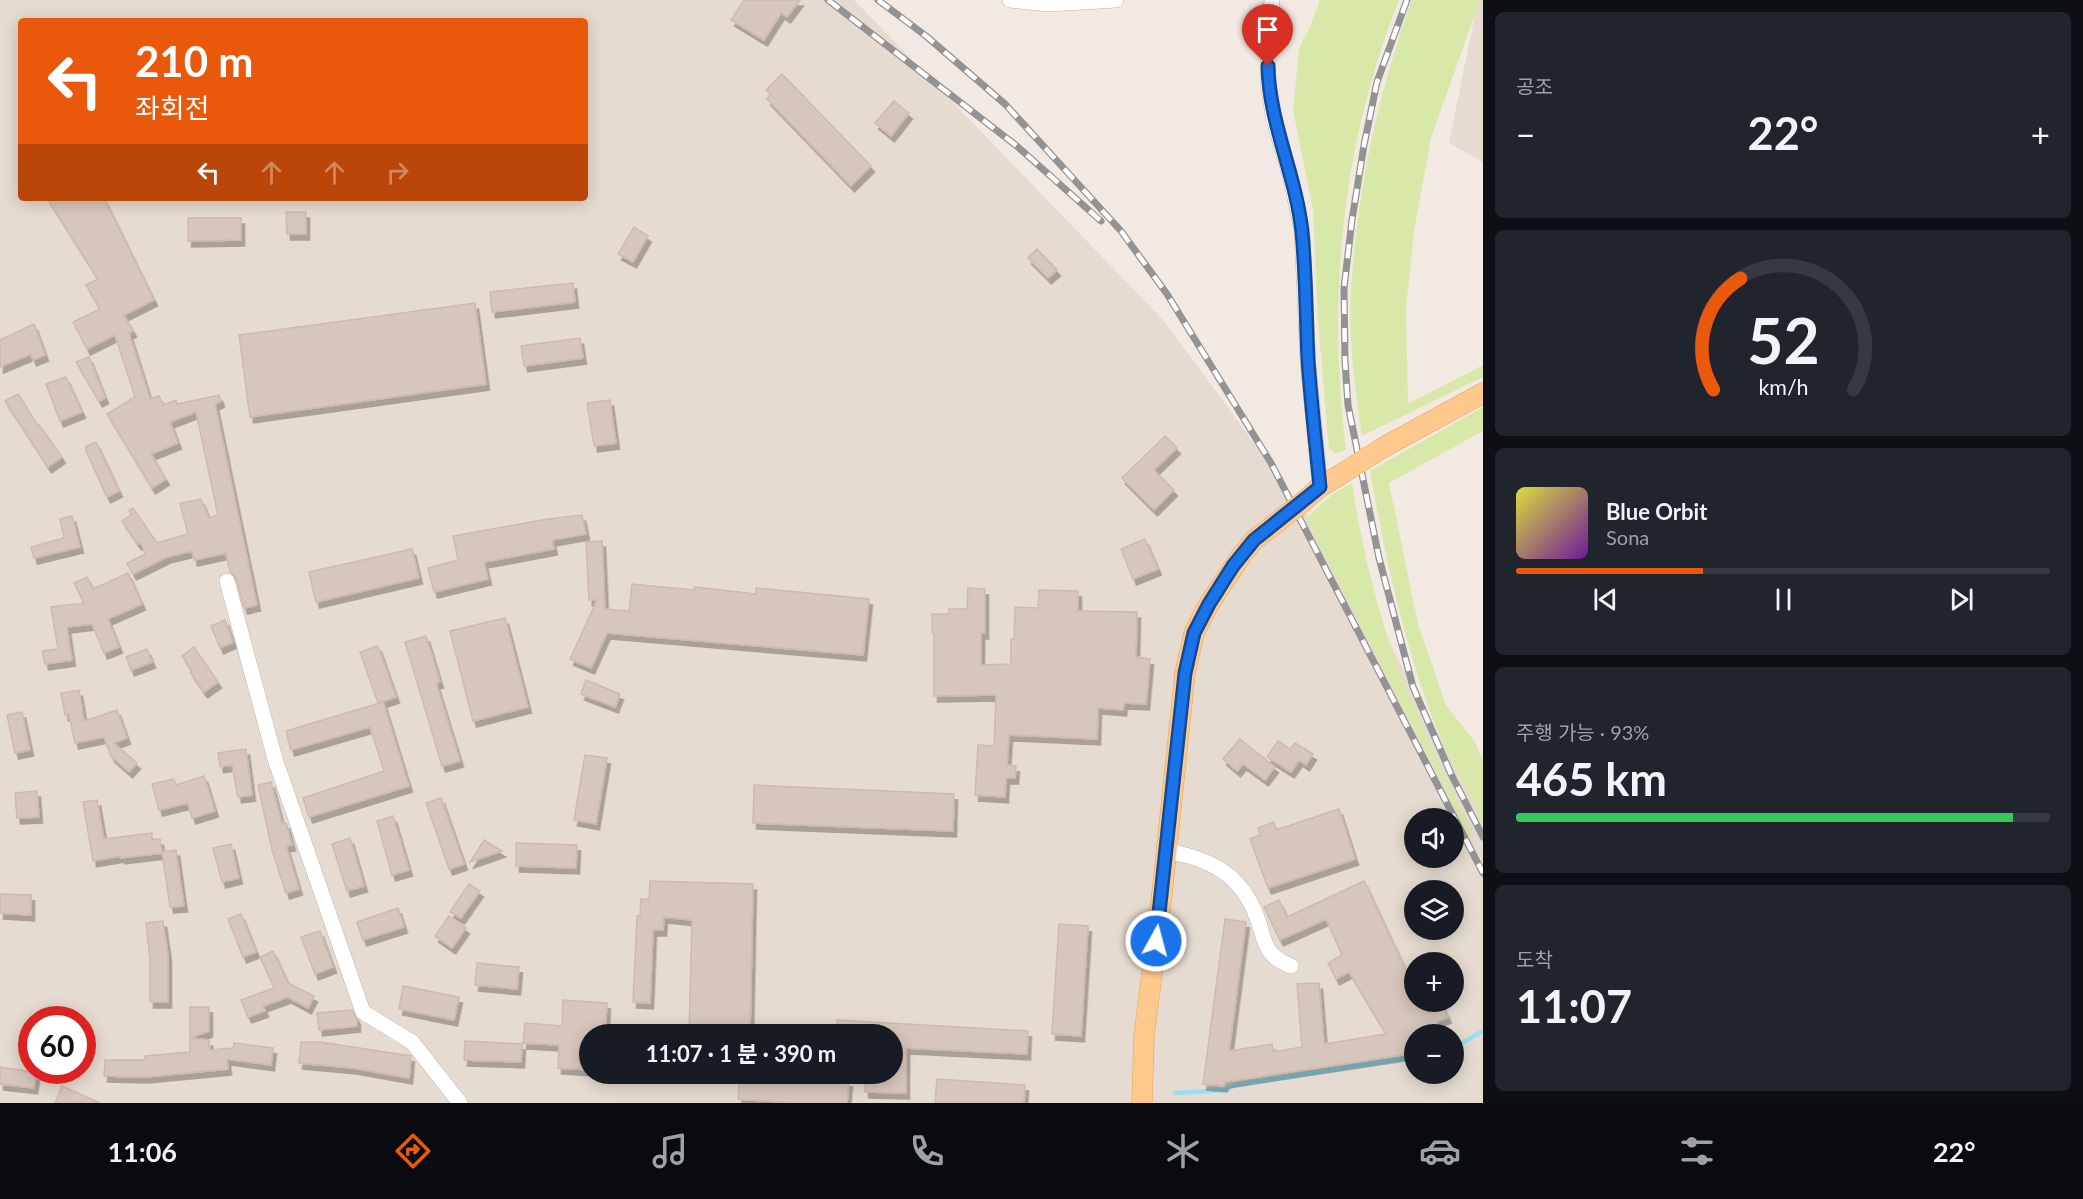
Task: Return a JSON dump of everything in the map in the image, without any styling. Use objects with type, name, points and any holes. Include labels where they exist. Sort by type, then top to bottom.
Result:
[{"type":"main road","points":[[1142,1103],[1144,1036],[1185,673],[1194,633],[1209,604],[1236,562],[1254,540],[1320,487],[1384,447],[1483,393]]},
{"type":"street","points":[[1010,0],[1048,4],[1116,0]]},
{"type":"street","points":[[1272,0],[1268,83],[1274,120],[1290,175],[1302,230],[1308,363],[1320,487]]},
{"type":"street","points":[[227,581],[275,759],[363,1012],[412,1042],[460,1103]]},
{"type":"street","points":[[1166,851],[1192,856],[1223,871],[1249,899],[1271,954],[1291,966]]},
{"type":"shaded area","points":[[0,0],[854,0],[1164,321],[1359,585],[1483,818],[1483,1103],[0,1103]]},
{"type":"shaded area","points":[[1478,0],[1483,0],[1483,162],[1449,143]]},
{"type":"green space","points":[[1320,0],[1399,0],[1364,109],[1352,165],[1339,279],[1340,393],[1346,450],[1335,453],[1329,449],[1318,322],[1313,210],[1293,110],[1299,49]]},
{"type":"green space","points":[[1412,0],[1480,0],[1431,138],[1414,232],[1406,308],[1408,404],[1483,365],[1483,377],[1362,436],[1350,326],[1358,216],[1379,107]]},
{"type":"green space","points":[[1483,407],[1483,431],[1389,483],[1418,624],[1446,705],[1475,742],[1483,761],[1483,822],[1440,736],[1418,677],[1394,590],[1370,471]]},
{"type":"green space","points":[[1352,483],[1368,566],[1391,648],[1418,717],[1461,808],[1455,808],[1306,518],[1334,493]]},
{"type":"green space","points":[[1464,815],[1473,834],[1469,836],[1464,826]]},
{"type":"building","points":[[744,0],[800,0],[787,17],[781,13],[764,40],[731,20]]},
{"type":"building","points":[[782,74],[871,166],[851,186],[767,99],[771,95],[766,90]]},
{"type":"building","points":[[894,101],[909,113],[891,136],[875,123]]},
{"type":"building","points":[[49,201],[105,201],[154,300],[124,315],[133,331],[129,333],[150,399],[159,396],[163,405],[176,400],[177,404],[219,395],[221,401],[215,404],[257,605],[244,608],[236,578],[230,572],[226,553],[194,560],[192,551],[167,557],[133,574],[127,563],[145,554],[141,543],[138,544],[122,521],[131,515],[129,510],[133,508],[157,543],[188,534],[180,503],[201,499],[209,518],[218,515],[196,412],[170,422],[178,443],[151,454],[166,479],[152,488],[107,414],[135,397],[115,335],[87,349],[73,322],[100,309],[86,285],[98,279]]},
{"type":"building","points":[[286,212],[306,212],[306,234],[287,234]]},
{"type":"building","points":[[188,218],[241,218],[241,240],[188,241]]},
{"type":"building","points":[[634,227],[648,236],[633,262],[618,254]]},
{"type":"building","points":[[1037,249],[1057,270],[1048,278],[1028,258]]},
{"type":"building","points":[[573,283],[575,302],[492,312],[490,292]]},
{"type":"building","points":[[475,303],[486,384],[250,417],[239,335]]},
{"type":"building","points":[[34,324],[45,355],[33,360],[31,354],[0,367],[0,340]]},
{"type":"building","points":[[580,338],[583,358],[524,366],[521,346]]},
{"type":"building","points":[[89,357],[105,398],[99,401],[76,362]]},
{"type":"building","points":[[66,377],[82,412],[60,421],[46,384]]},
{"type":"building","points":[[18,394],[38,426],[62,457],[48,467],[5,401]]},
{"type":"building","points":[[610,400],[616,443],[594,446],[587,403]]},
{"type":"building","points":[[1165,436],[1177,448],[1154,470],[1174,490],[1154,510],[1122,478]]},
{"type":"building","points":[[96,442],[119,491],[107,497],[86,451],[86,446]]},
{"type":"building","points":[[582,515],[586,534],[552,540],[554,549],[484,562],[488,579],[434,592],[428,568],[458,560],[453,536]]},
{"type":"building","points":[[72,516],[80,547],[34,558],[31,547],[64,538],[60,519]]},
{"type":"building","points":[[1145,539],[1158,569],[1133,579],[1121,549]]},
{"type":"building","points":[[602,541],[605,609],[629,611],[632,584],[694,590],[695,587],[756,594],[756,588],[869,599],[863,655],[607,633],[591,668],[570,659],[597,600],[589,600],[586,542]]},
{"type":"building","points":[[412,549],[419,578],[316,602],[309,572]]},
{"type":"building","points":[[128,573],[142,604],[108,619],[119,647],[104,653],[92,624],[67,627],[72,660],[45,664],[42,651],[58,649],[51,607],[84,603],[74,583],[87,577],[93,589]]},
{"type":"building","points":[[968,588],[985,589],[985,633],[981,633],[981,665],[1011,664],[1015,607],[1038,608],[1039,590],[1078,591],[1078,611],[1137,612],[1136,657],[1150,659],[1146,704],[1124,703],[1123,710],[1098,708],[1097,739],[1009,735],[1007,765],[1016,766],[1015,778],[1006,778],[1005,797],[975,795],[978,745],[994,746],[996,695],[934,696],[932,614],[949,614],[949,609],[967,609]]},
{"type":"building","points":[[505,618],[528,707],[473,721],[450,631]]},
{"type":"building","points":[[225,620],[233,642],[220,648],[211,626]]},
{"type":"building","points":[[426,636],[440,682],[436,683],[460,761],[442,766],[405,642]]},
{"type":"building","points":[[378,646],[396,697],[378,703],[360,652]]},
{"type":"building","points":[[194,647],[218,682],[204,692],[182,656]]},
{"type":"building","points":[[147,649],[152,662],[131,670],[126,657]]},
{"type":"building","points":[[586,680],[620,694],[615,707],[581,694]]},
{"type":"building","points":[[79,690],[84,721],[117,710],[127,738],[114,743],[137,763],[129,772],[111,756],[104,737],[75,743],[69,715],[65,715],[61,693]]},
{"type":"building","points":[[383,702],[409,786],[309,817],[303,798],[384,771],[370,727],[291,750],[286,731]]},
{"type":"building","points":[[22,712],[30,750],[15,753],[7,715]]},
{"type":"building","points":[[1240,739],[1275,767],[1265,780],[1243,764],[1237,771],[1223,759]]},
{"type":"building","points":[[1278,741],[1290,749],[1295,743],[1313,754],[1306,765],[1299,760],[1291,772],[1267,757]]},
{"type":"building","points":[[246,749],[252,795],[238,797],[232,765],[220,767],[218,753]]},
{"type":"building","points":[[585,755],[607,758],[596,824],[574,820]]},
{"type":"building","points":[[204,776],[215,811],[192,818],[188,803],[159,810],[152,784],[174,779],[176,785]]},
{"type":"building","points":[[271,782],[282,824],[286,823],[292,845],[286,846],[299,889],[286,893],[272,850],[258,785]]},
{"type":"building","points":[[754,785],[954,794],[953,831],[753,823]]},
{"type":"building","points":[[37,791],[39,817],[17,818],[15,793]]},
{"type":"building","points":[[441,798],[464,864],[449,869],[426,803]]},
{"type":"building","points":[[97,800],[104,839],[152,833],[152,840],[160,839],[162,853],[93,861],[83,802]]},
{"type":"building","points":[[1339,809],[1355,859],[1268,888],[1250,839],[1260,835],[1258,828],[1274,822],[1276,830]]},
{"type":"building","points":[[393,816],[409,870],[392,875],[377,821]]},
{"type":"building","points":[[350,838],[364,886],[347,891],[332,844]]},
{"type":"building","points":[[484,840],[502,851],[470,862]]},
{"type":"building","points":[[516,843],[577,845],[576,868],[516,866]]},
{"type":"building","points":[[231,844],[239,878],[222,882],[213,848]]},
{"type":"building","points":[[176,850],[184,906],[170,907],[162,852]]},
{"type":"building","points":[[650,881],[753,884],[750,1024],[689,1024],[692,920],[664,917],[663,930],[653,930],[650,1003],[633,1002],[637,916],[640,916],[641,899],[649,899]]},
{"type":"building","points":[[1364,881],[1404,967],[1404,1012],[1446,1012],[1448,1017],[1436,1022],[1437,1024],[1404,1024],[1404,1055],[1225,1082],[1224,1086],[1203,1084],[1225,919],[1246,922],[1229,1051],[1272,1044],[1273,1052],[1302,1047],[1297,984],[1319,983],[1324,1044],[1386,1034],[1349,972],[1336,979],[1328,963],[1342,955],[1326,919],[1280,940],[1264,907],[1279,900],[1287,917]]},
{"type":"building","points":[[469,884],[480,891],[461,918],[450,912]]},
{"type":"building","points":[[0,894],[31,895],[31,915],[0,913]]},
{"type":"building","points":[[398,908],[404,927],[363,940],[357,922]]},
{"type":"building","points":[[241,914],[256,952],[243,957],[228,919]]},
{"type":"building","points":[[449,916],[466,928],[452,948],[435,936]]},
{"type":"building","points":[[163,921],[168,955],[168,1002],[150,1002],[150,959],[146,923]]},
{"type":"building","points":[[1059,924],[1088,926],[1081,1036],[1052,1034]]},
{"type":"building","points":[[320,931],[333,967],[315,974],[301,937]]},
{"type":"building","points":[[273,951],[288,983],[314,996],[308,1008],[288,997],[263,1006],[265,1011],[248,1017],[241,1000],[274,988],[260,957]]},
{"type":"building","points":[[477,963],[519,967],[517,989],[475,985]]},
{"type":"building","points":[[403,986],[459,997],[454,1020],[399,1009]]},
{"type":"building","points":[[563,1000],[607,1003],[606,1024],[579,1024],[579,1069],[558,1068],[559,1045],[523,1043],[525,1023],[562,1026]]},
{"type":"building","points":[[190,1007],[209,1007],[209,1031],[190,1038]]},
{"type":"building","points":[[352,1010],[357,1019],[357,1026],[319,1030],[317,1013]]},
{"type":"building","points":[[837,1020],[1028,1031],[1027,1054],[906,1048],[906,1093],[865,1092],[865,1084],[903,1084],[903,1024],[837,1024]]},
{"type":"building","points":[[190,1038],[209,1040],[210,1050],[233,1048],[234,1043],[273,1048],[271,1065],[227,1059],[228,1069],[145,1077],[104,1076],[105,1060],[145,1060],[145,1056],[190,1052]]},
{"type":"building","points":[[465,1041],[522,1044],[521,1062],[464,1060]]},
{"type":"building","points":[[301,1042],[320,1042],[411,1056],[409,1078],[353,1068],[299,1063]]},
{"type":"building","points":[[0,1067],[18,1070],[18,1084],[35,1084],[34,1088],[0,1084]]},
{"type":"building","points":[[937,1079],[1025,1085],[1024,1103],[935,1103]]},
{"type":"building","points":[[739,1084],[849,1084],[847,1103],[794,1103],[738,1099]]},
{"type":"building","points":[[62,1086],[100,1103],[55,1103]]},
{"type":"waterway","points":[[1464,1042],[1483,1031]]},
{"type":"waterway","points":[[1175,1093],[1225,1090],[1236,1085],[1404,1059]]},
{"type":"railway","points":[[828,0],[1018,147],[1101,221]]},
{"type":"railway","points":[[878,0],[926,36],[1005,104],[1121,231],[1167,294],[1271,463],[1483,873]]},
{"type":"railway","points":[[1407,0],[1377,82],[1352,220],[1344,288],[1348,405],[1379,558],[1413,687],[1451,774],[1483,837]]},
{"type":"route","points":[[1156,941],[1185,673],[1194,633],[1226,576],[1254,540],[1320,487],[1308,363],[1302,230],[1290,175],[1274,120],[1268,83],[1268,66]]}]
